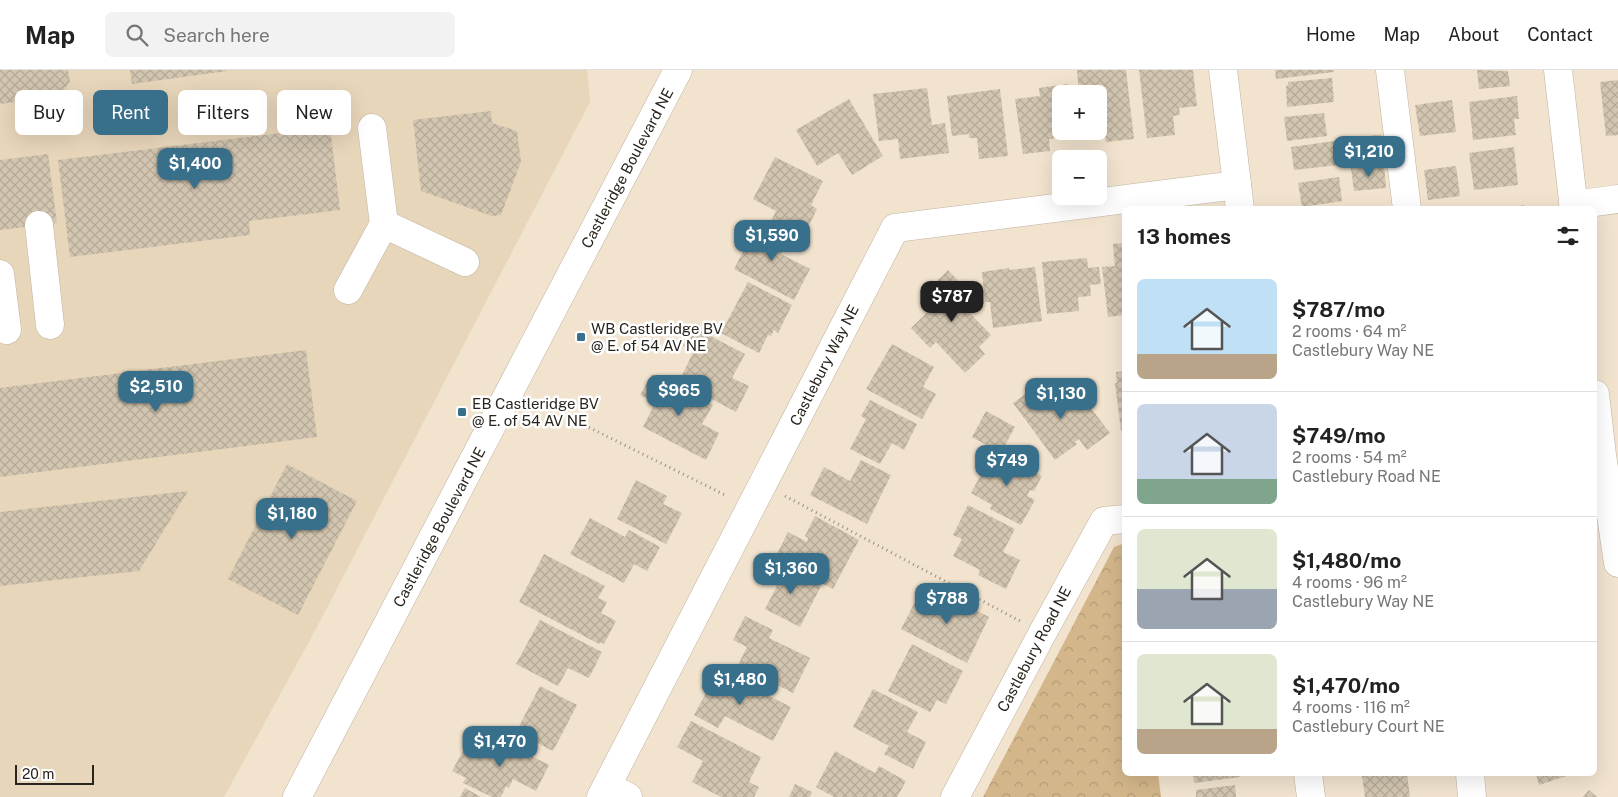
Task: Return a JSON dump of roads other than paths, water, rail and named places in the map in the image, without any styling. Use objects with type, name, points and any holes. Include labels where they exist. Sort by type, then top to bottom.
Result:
[{"type":"street","name":"Castleridge Boulevard NE","points":[[297,797],[678,70]]},
{"type":"street","points":[[1223,70],[1239,197]]},
{"type":"street","points":[[1390,70],[1407,206]]},
{"type":"street","points":[[1558,70],[1573,206]]},
{"type":"street","points":[[348,290],[384,224],[372,128]]},
{"type":"street","name":"Castlebury Way NE","points":[[1139,206],[1239,197]]},
{"type":"street","points":[[1579,206],[1618,199]]},
{"type":"street","name":"Castlebury Way NE","points":[[612,793],[756,496],[895,228],[1122,208]]},
{"type":"street","points":[[384,224],[465,262]]},
{"type":"street","points":[[39,225],[50,325]]},
{"type":"street","points":[[0,274],[7,330]]},
{"type":"street","points":[[1597,425],[1599,456],[1618,563]]},
{"type":"street","name":"Castlebury Road NE","points":[[955,797],[1042,632],[1104,521],[1122,519]]},
{"type":"street","points":[[1308,776],[1311,797]]},
{"type":"street","points":[[1470,776],[1472,797]]},
{"type":"place","name":"WB Castleridge BV @ E. of 54 AV NE","points":[[581,337]]},
{"type":"place","name":"EB Castleridge BV @ E. of 54 AV NE","points":[[462,412]]}]
